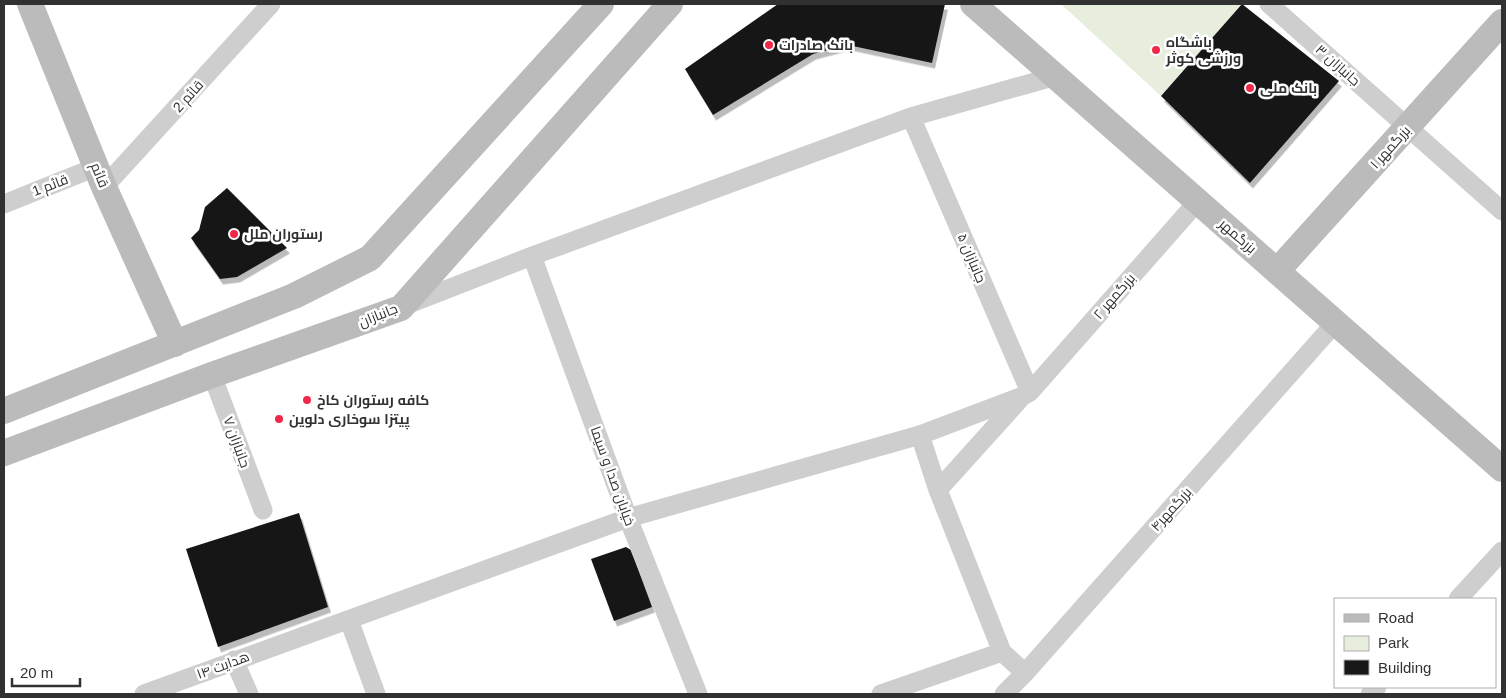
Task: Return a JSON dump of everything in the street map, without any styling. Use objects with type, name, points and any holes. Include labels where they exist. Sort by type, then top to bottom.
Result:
[{"type":"main road","name":"قائم","points":[[30,4],[100,177],[175,344]]},
{"type":"main road","points":[[4,411],[294,296],[370,258],[601,4]]},
{"type":"main road","name":"جانبازان","points":[[4,453],[212,375],[401,308],[670,4]]},
{"type":"main road","name":"بزرگمهر","points":[[973,4],[1502,469]]},
{"type":"main road","name":"بزرگمهر ۱","points":[[1278,271],[1502,22]]},
{"type":"street","name":"قائم 2","points":[[100,177],[271,4]]},
{"type":"street","name":"جانبازان ۳","points":[[1269,4],[1502,212]]},
{"type":"street","points":[[401,308],[532,256],[911,117],[1056,76]]},
{"type":"street","name":"جانبازان ۵","points":[[911,117],[1026,394]]},
{"type":"street","name":"قائم 1","points":[[4,204],[100,177]]},
{"type":"street","name":"بزرگمهر ۲","points":[[938,490],[1198,201]]},
{"type":"street","name":"خیابان صدا و سیما","points":[[532,256],[628,518],[698,694]]},
{"type":"street","name":"بزرگمهر۴","points":[[1004,694],[1336,322]]},
{"type":"street","name":"جانبازان ۷","points":[[212,375],[262,510]]},
{"type":"street","name":"هدایت ۱۴","points":[[144,694],[628,518],[920,435],[1026,394]]},
{"type":"street","points":[[920,435],[938,490],[1002,652],[1025,672]]},
{"type":"street","points":[[1459,598],[1502,551]]},
{"type":"street","points":[[349,620],[376,694]]},
{"type":"street","points":[[881,694],[1002,652]]},
{"type":"street","points":[[234,660],[249,694]]},
{"type":"green space","name":"باشگاه ورزشی کوثر","points":[[1061,4],[1242,4],[1161,96]]},
{"type":"building","points":[[778,4],[945,4],[932,63],[848,45],[813,54],[713,115],[685,69]]},
{"type":"building","name":"بانک ملی","points":[[1242,4],[1339,81],[1250,183],[1161,96]]},
{"type":"building","name":"رستوران ملل","points":[[227,188],[287,248],[237,277],[220,279],[191,238],[199,230],[205,207]]},
{"type":"building","points":[[299,513],[328,607],[218,647],[186,549]]},
{"type":"building","points":[[626,547],[631,550],[652,607],[614,621],[591,559]]},
{"type":"place","name":"بانک صادرات","points":[[769,45]]},
{"type":"place","name":"باشگاه ورزشی کوثر","points":[[1156,50]]},
{"type":"place","name":"بانک ملی","points":[[1250,88]]},
{"type":"place","name":"رستوران ملل","points":[[234,234]]},
{"type":"place","name":"کافه رستوران کاخ","points":[[307,400]]},
{"type":"place","name":"پیتزا سوخاری دلوین","points":[[279,419]]}]
